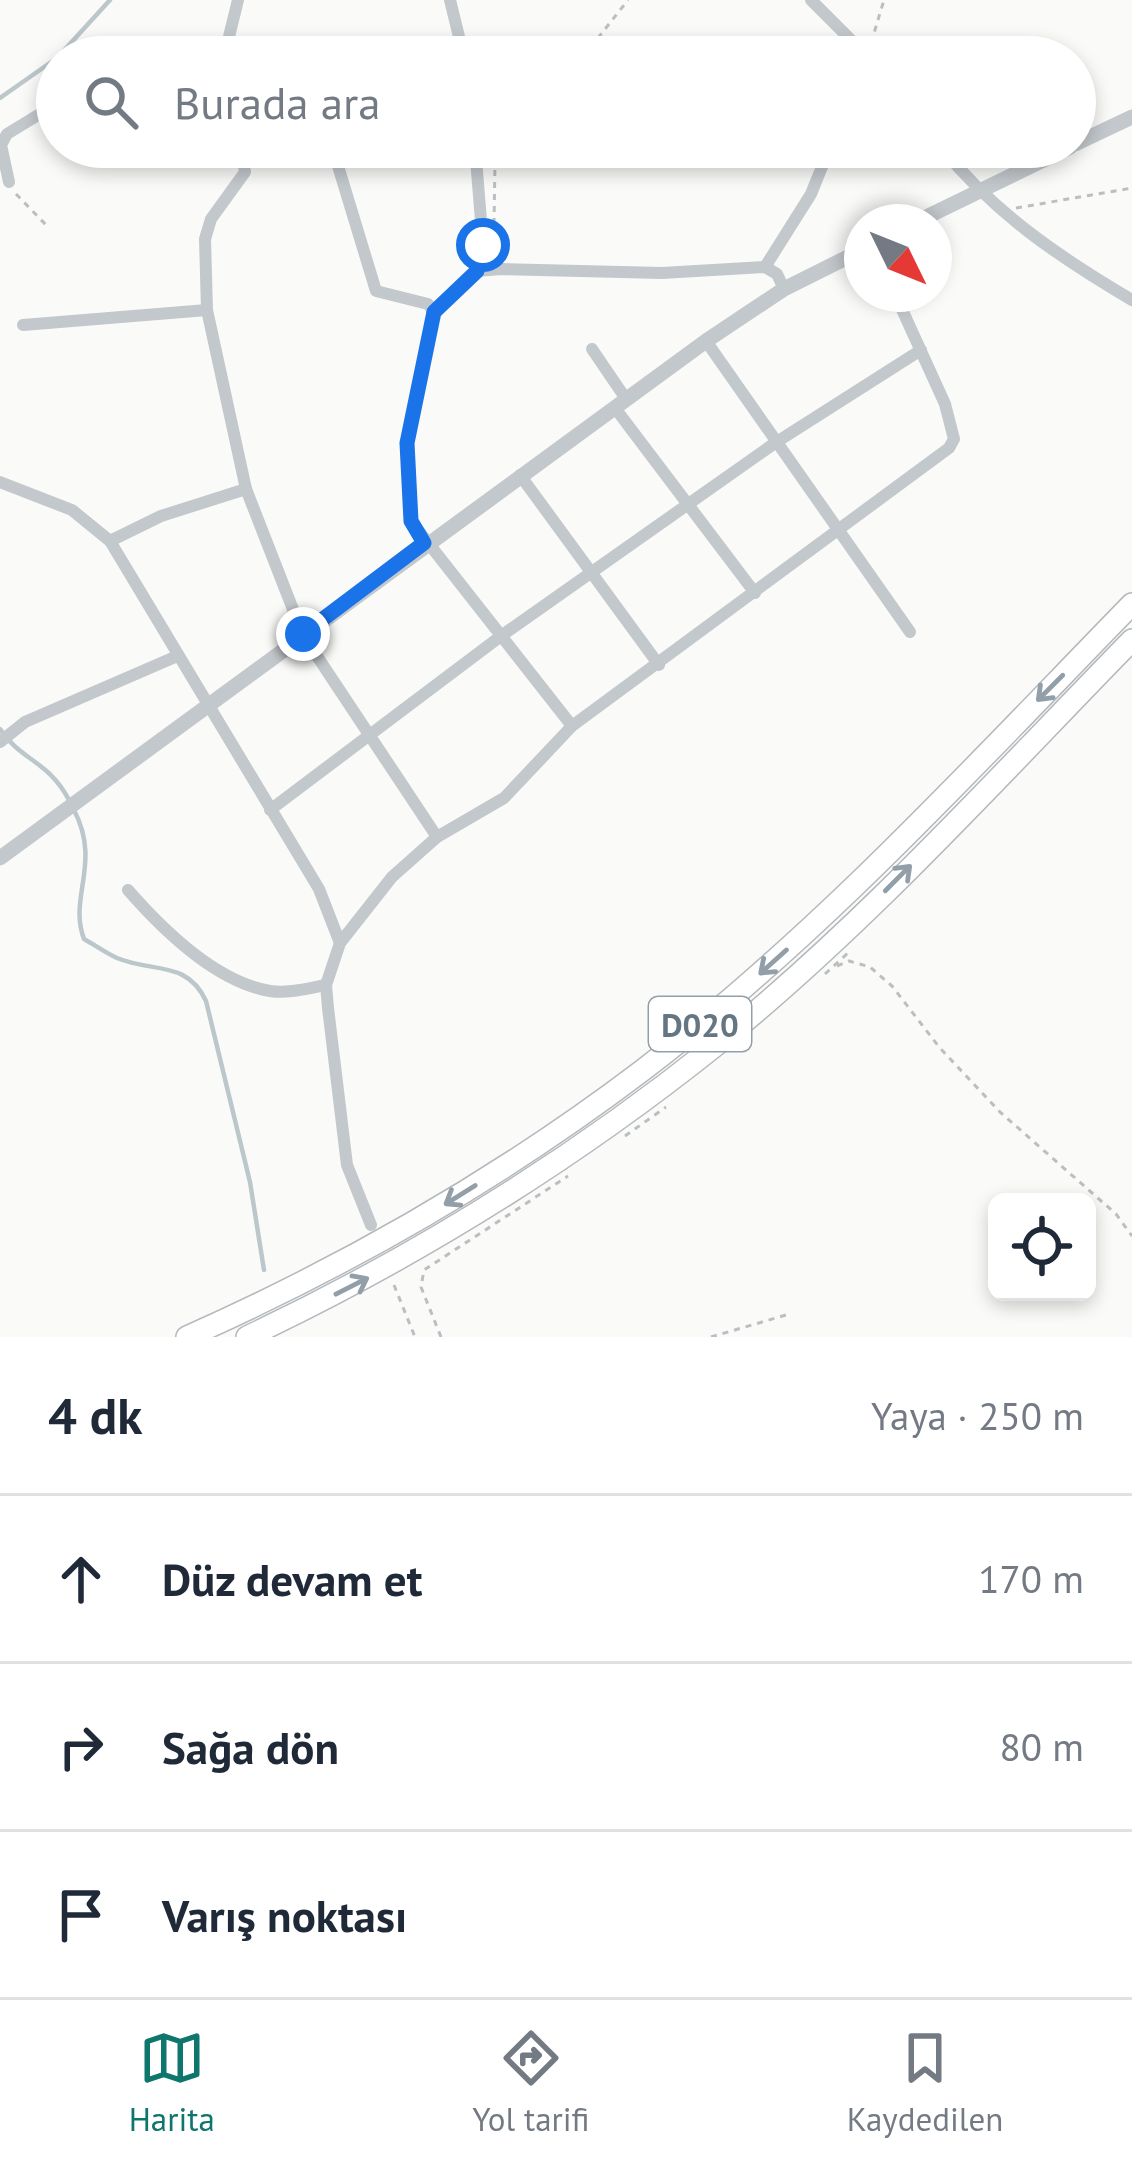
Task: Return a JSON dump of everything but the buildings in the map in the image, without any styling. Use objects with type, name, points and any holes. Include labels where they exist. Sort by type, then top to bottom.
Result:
[{"type":"highway","name":"D020","points":[[187,1337],[401,1231],[641,1072],[848,892],[1132,604]]},
{"type":"highway","name":"D020","points":[[247,1337],[452,1229],[587,1142],[717,1043],[875,901],[1132,640]]},
{"type":"street","points":[[229,36],[238,0]]},
{"type":"street","points":[[450,0],[459,36]]},
{"type":"street","points":[[811,0],[846,36]]},
{"type":"street","points":[[8,182],[1,145],[7,134],[36,116]]},
{"type":"street","points":[[1096,134],[1132,117]]},
{"type":"street","points":[[244,168],[211,219],[205,239],[207,310],[246,489],[303,634],[437,837]]},
{"type":"street","points":[[339,168],[376,291],[428,304],[434,312]]},
{"type":"street","points":[[477,168],[483,245],[477,271],[434,312],[407,443],[411,521],[572,726]]},
{"type":"street","points":[[765,267],[811,194],[822,168]]},
{"type":"street","points":[[959,168],[983,197],[1072,265],[1132,300]]},
{"type":"street","points":[[952,209],[1034,168]]},
{"type":"street","points":[[0,858],[424,543],[706,341],[784,289],[844,259]]},
{"type":"street","points":[[477,271],[662,273],[765,267],[777,274],[784,289]]},
{"type":"street","points":[[23,325],[207,310]]},
{"type":"street","points":[[371,1225],[347,1166],[326,985],[340,943],[392,877],[437,837],[504,798],[572,726],[838,532],[954,439],[903,312]]},
{"type":"street","points":[[706,341],[910,632]]},
{"type":"street","points":[[592,349],[620,403],[755,593]]},
{"type":"street","points":[[270,810],[501,636],[775,443],[921,350]]},
{"type":"street","points":[[520,476],[659,665]]},
{"type":"street","points":[[0,482],[72,510],[110,541],[175,657],[319,889],[340,943]]},
{"type":"street","points":[[110,541],[181,508],[246,489]]},
{"type":"street","points":[[0,742],[25,722],[175,657]]},
{"type":"street","points":[[128,890],[152,918],[234,980],[274,993],[326,985]]},
{"type":"path","points":[[600,36],[628,0]]},
{"type":"path","points":[[873,36],[884,0]]},
{"type":"path","points":[[493,233],[495,168]]},
{"type":"path","points":[[8,182],[49,228]]},
{"type":"path","points":[[983,197],[1014,208],[1132,188]]},
{"type":"path","points":[[835,967],[849,962],[870,967],[892,986],[938,1047],[1000,1112],[1116,1214],[1132,1236]]},
{"type":"path","points":[[394,1285],[415,1337]]},
{"type":"path","points":[[711,1337],[787,1315]]},
{"type":"waterway","points":[[77,36],[110,0]]},
{"type":"waterway","points":[[0,98],[36,73]]},
{"type":"waterway","points":[[0,729],[52,777],[69,800]]},
{"type":"waterway","points":[[74,810],[85,847],[80,909],[84,939],[117,958],[179,973],[206,1001],[250,1182],[264,1270]]},
{"type":"route","points":[[303,634],[424,543],[411,521],[407,443],[434,312],[477,271],[483,245]]}]
